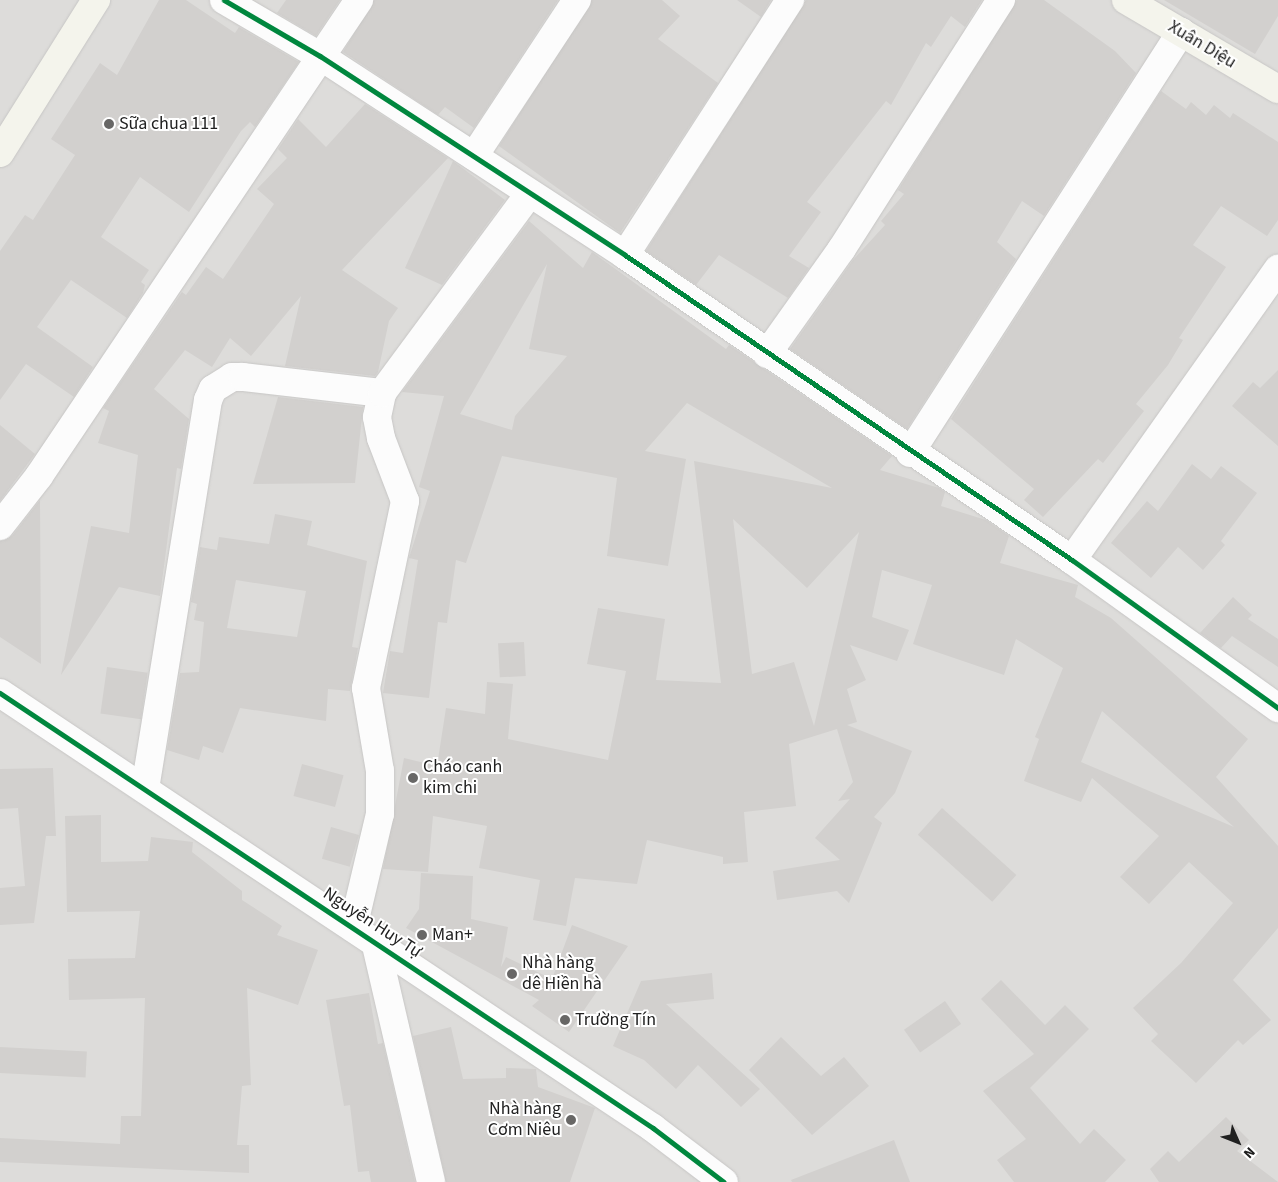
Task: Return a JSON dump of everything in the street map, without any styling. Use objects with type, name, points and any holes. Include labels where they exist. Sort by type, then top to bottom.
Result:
[{"type":"street","points":[[0,154],[96,0]]},
{"type":"street","points":[[224,0],[320,56],[625,255],[910,453],[1072,560],[1278,708]]},
{"type":"street","points":[[0,526],[39,476],[359,0]]},
{"type":"street","points":[[474,156],[577,0]]},
{"type":"street","points":[[625,255],[790,0]]},
{"type":"street","points":[[766,354],[841,250],[1001,0]]},
{"type":"street","name":"Xuân Diệu","points":[[1126,0],[1278,89]]},
{"type":"street","points":[[910,453],[1181,32]]},
{"type":"street","points":[[431,1182],[364,934],[380,814],[380,771],[366,688],[404,501],[381,438],[377,417],[382,393],[529,194]]},
{"type":"street","points":[[1072,560],[1278,269]]},
{"type":"street","points":[[145,789],[208,400],[213,389],[232,377],[243,377],[382,393]]},
{"type":"street","name":"Nguyễn Huy Tự","points":[[0,693],[653,1128],[724,1182]]},
{"type":"shaded area","points":[[0,0],[1278,0],[1278,1182],[0,1182]]},
{"type":"building","points":[[159,0],[186,0],[235,33],[239,27],[299,62],[255,127],[250,122],[241,131],[189,212],[140,177],[101,237],[149,270],[141,282],[145,285],[143,293],[127,318],[71,280],[37,327],[93,367],[74,397],[26,364],[0,400],[0,251],[25,215],[33,220],[75,155],[51,139],[100,63],[117,75]]},
{"type":"building","points":[[286,0],[340,0],[316,36],[277,13]]},
{"type":"building","points":[[374,0],[558,0],[474,128],[445,107],[438,115],[343,52]]},
{"type":"building","points":[[592,0],[662,0],[680,16],[658,39],[718,83],[620,233],[499,146]]},
{"type":"building","points":[[737,0],[771,0],[761,17]]},
{"type":"building","points":[[806,0],[982,0],[965,27],[951,16],[931,47],[926,43],[891,105],[886,101],[807,202],[821,212],[789,256],[809,268],[788,298],[719,255],[696,285],[646,251]]},
{"type":"building","points":[[1017,0],[1044,0],[1115,51],[1136,73],[1044,216],[1022,201],[997,242],[1016,259],[907,429],[790,349],[853,260],[885,225],[881,221],[904,194],[898,190]]},
{"type":"building","points":[[1164,0],[1278,0],[1278,16],[1255,54]]},
{"type":"building","points":[[1161,91],[1186,109],[1191,102],[1206,115],[1214,105],[1230,118],[1233,113],[1278,142],[1278,220],[1267,236],[1221,206],[1193,245],[1226,267],[1179,338],[1183,340],[1168,365],[1136,404],[1144,411],[1103,463],[1098,459],[1043,517],[1024,500],[1034,489],[951,419]]},
{"type":"building","points":[[365,104],[448,158],[342,270],[398,308],[389,321],[378,372],[375,376],[285,366],[301,296],[251,356],[230,338],[212,367],[185,350],[154,389],[189,419],[181,469],[177,468],[160,596],[119,587],[61,675],[91,526],[129,533],[138,455],[98,443],[109,411],[103,408],[182,292],[186,295],[206,267],[223,279],[274,204],[257,189],[287,158],[278,149],[298,119],[326,147]]},
{"type":"building","points":[[453,161],[505,200],[442,285],[405,268]]},
{"type":"building","points":[[529,221],[583,268],[592,252],[726,349],[729,345],[892,456],[880,470],[939,488],[945,492],[941,506],[986,520],[1009,536],[1000,563],[1078,585],[1075,597],[1111,618],[1248,739],[1216,777],[1278,846],[1278,928],[1233,980],[1271,1020],[1243,1045],[1238,1040],[1196,1083],[1151,1041],[1158,1034],[1133,1008],[1181,963],[1233,903],[1189,862],[1149,904],[1120,877],[1159,836],[1092,778],[1081,802],[1024,781],[1039,739],[1035,737],[1063,668],[1016,639],[1004,675],[913,644],[932,585],[882,570],[872,617],[909,630],[897,661],[850,645],[866,680],[847,689],[857,722],[847,725],[912,751],[895,793],[874,817],[882,823],[849,903],[837,891],[777,900],[773,871],[840,860],[815,838],[850,799],[838,801],[853,782],[837,729],[789,744],[796,806],[744,812],[748,862],[723,864],[723,857],[647,840],[637,884],[575,878],[566,926],[533,920],[540,880],[479,868],[487,826],[433,816],[428,872],[383,869],[404,758],[437,766],[446,708],[485,714],[487,682],[513,684],[508,739],[608,760],[626,671],[587,664],[598,608],[665,619],[656,680],[721,683],[694,461],[832,488],[687,403],[645,451],[686,459],[668,566],[607,556],[617,478],[502,456],[466,563],[456,560],[447,623],[438,622],[429,698],[383,693],[390,651],[403,653],[418,560],[409,558],[430,491],[419,487],[444,396],[402,392]],"holes":[[[547,264],[529,349],[567,356],[515,416],[512,430],[460,414]],[[733,519],[807,588],[859,532],[814,726],[794,662],[752,674]],[[1102,711],[1234,827],[1081,762]]]},
{"type":"building","points":[[1278,370],[1278,446],[1232,406],[1253,382],[1260,388]]},
{"type":"building","points":[[278,397],[363,407],[355,483],[253,484]]},
{"type":"building","points":[[0,425],[35,454],[0,501]]},
{"type":"building","points":[[1192,464],[1211,479],[1221,466],[1257,493],[1221,541],[1225,545],[1203,570],[1178,547],[1151,578],[1111,543],[1147,501],[1158,511]]},
{"type":"building","points":[[40,500],[41,664],[0,637],[0,541],[12,536]]},
{"type":"building","points":[[275,514],[312,521],[307,545],[367,561],[352,647],[358,648],[350,691],[328,689],[326,721],[240,708],[223,753],[203,746],[199,760],[167,750],[180,673],[199,672],[204,622],[194,620],[197,604],[191,602],[200,547],[217,550],[219,537],[269,544]],"holes":[[[236,580],[306,591],[297,637],[227,628]]]},
{"type":"building","points":[[1233,597],[1252,615],[1248,619],[1278,639],[1278,667],[1232,636],[1221,648],[1200,633]]},
{"type":"building","points":[[524,642],[526,676],[500,677],[498,643]]},
{"type":"building","points":[[107,667],[148,673],[141,719],[100,714]]},
{"type":"building","points":[[302,764],[344,775],[335,807],[293,796]]},
{"type":"building","points":[[53,768],[56,836],[46,836],[34,923],[0,925],[0,888],[25,886],[18,808],[0,809],[0,769]]},
{"type":"building","points":[[942,808],[1016,875],[992,902],[918,835]]},
{"type":"building","points":[[101,815],[101,862],[148,861],[151,837],[193,842],[192,852],[242,891],[242,900],[282,926],[277,935],[318,950],[298,1005],[247,988],[251,1085],[242,1086],[237,1145],[249,1145],[249,1173],[0,1162],[0,1138],[120,1144],[121,1116],[141,1116],[145,998],[69,1000],[68,959],[135,958],[140,911],[67,912],[65,816]]},
{"type":"building","points":[[331,827],[359,835],[350,867],[322,859]]},
{"type":"building","points":[[421,873],[473,876],[471,919],[508,927],[501,967],[506,957],[552,979],[572,925],[628,946],[569,1032],[532,1006],[539,1000],[406,928],[419,909]]},
{"type":"building","points":[[712,973],[714,999],[666,1004],[760,1089],[741,1107],[698,1065],[676,1089],[644,1060],[613,1046],[641,981]]},
{"type":"building","points":[[1001,980],[1045,1025],[1065,1005],[1089,1029],[1030,1088],[1080,1144],[1094,1129],[1126,1160],[1105,1182],[1014,1182],[997,1160],[1026,1139],[983,1091],[1034,1054],[981,999]]},
{"type":"building","points":[[369,993],[378,1044],[383,1043],[415,1182],[371,1182],[369,1171],[358,1172],[350,1105],[344,1106],[326,1000]]},
{"type":"building","points":[[945,1001],[961,1024],[920,1053],[904,1030]]},
{"type":"building","points":[[451,1027],[463,1079],[506,1078],[506,1068],[536,1069],[538,1087],[595,1108],[570,1182],[446,1182],[413,1036]]},
{"type":"building","points":[[781,1037],[821,1076],[844,1057],[869,1086],[812,1135],[749,1070]]},
{"type":"building","points":[[0,1047],[87,1052],[86,1078],[0,1073]]},
{"type":"building","points":[[1226,1117],[1249,1140],[1237,1151],[1278,1182],[1159,1182],[1150,1169],[1168,1151],[1179,1162]]},
{"type":"building","points":[[894,1140],[910,1182],[792,1182],[791,1180]]},
{"type":"cycle path","points":[[224,0],[320,56],[625,255],[1072,560],[1278,708]]},
{"type":"cycle path","points":[[0,693],[653,1128],[724,1182]]},
{"type":"place","name":"Sữa chua 111","points":[[109,124]]},
{"type":"place","name":"Cháo canh kim chi","points":[[413,778]]},
{"type":"place","name":"Man+","points":[[422,935]]},
{"type":"place","name":"Nhà hàng dê Hiền hà","points":[[512,974]]},
{"type":"place","name":"Trường Tín","points":[[565,1020]]},
{"type":"place","name":"Nhà hàng Cơm Niêu","points":[[571,1120]]}]
